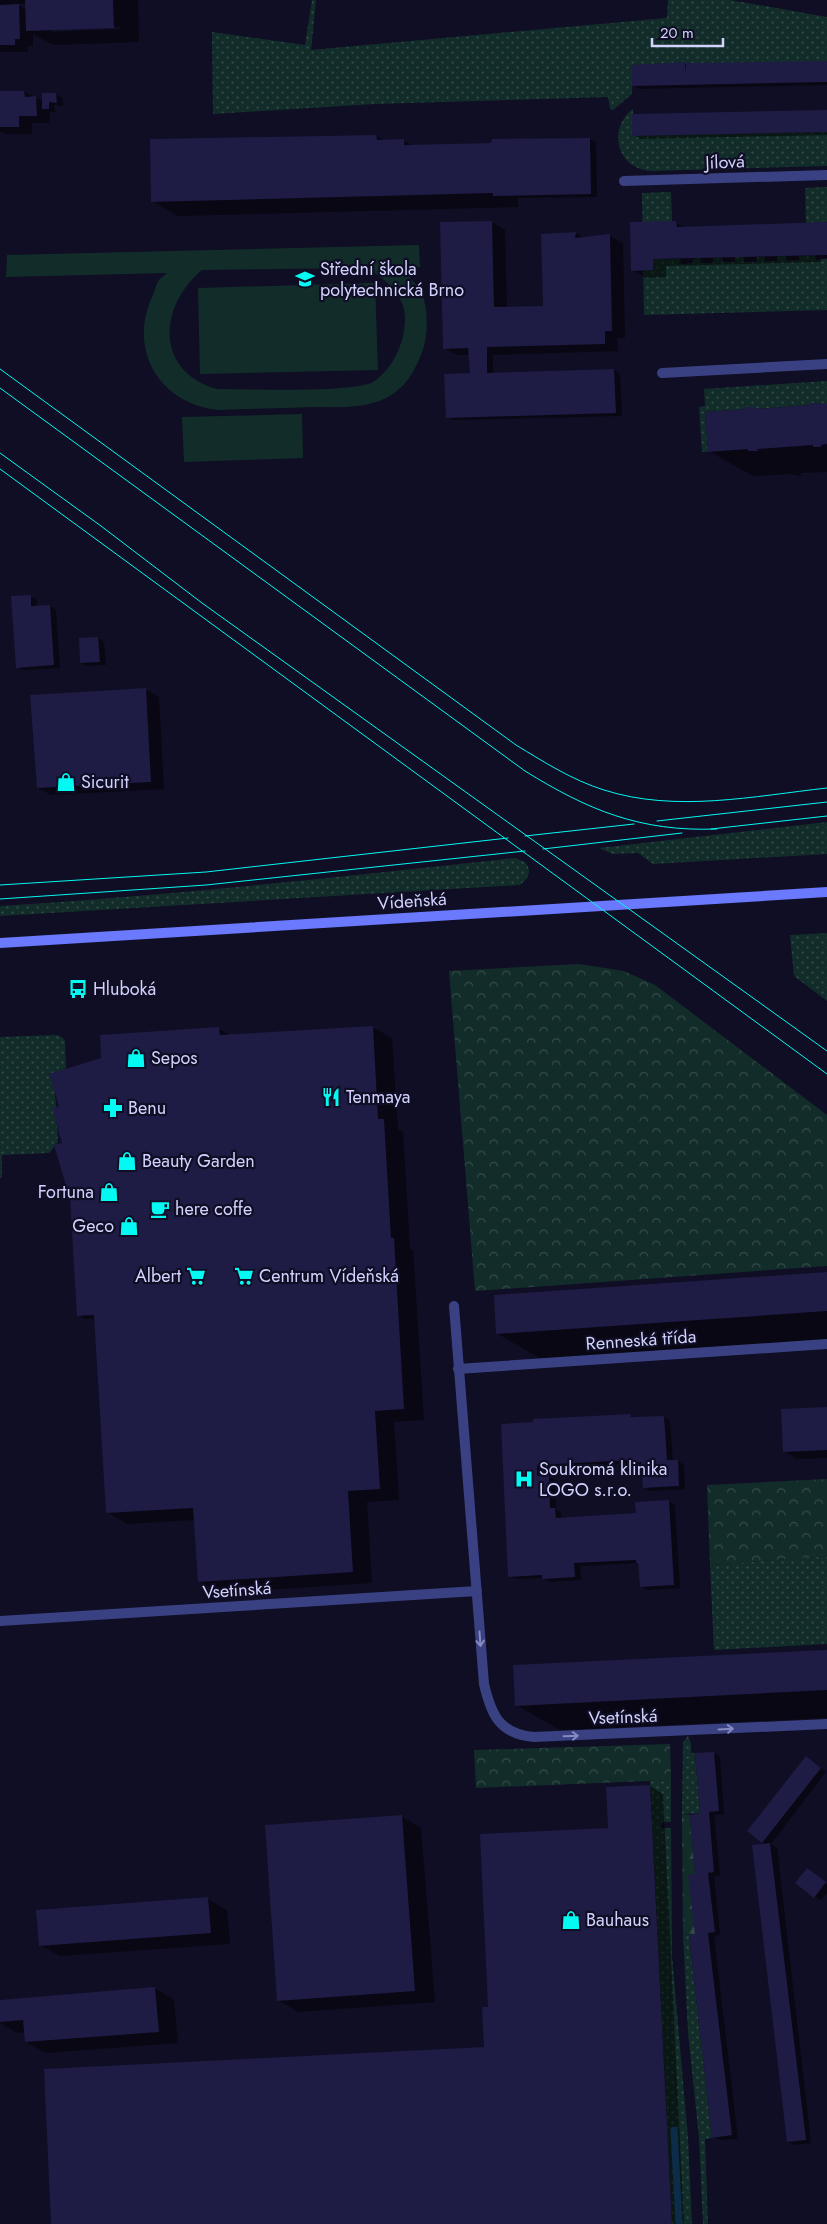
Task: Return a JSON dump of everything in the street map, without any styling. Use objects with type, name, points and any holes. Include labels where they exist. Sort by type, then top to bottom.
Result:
[{"type":"main road","name":"Vídeňská","points":[[0,944],[827,892]]},
{"type":"street","name":"Jílová","points":[[624,181],[827,174]]},
{"type":"street","points":[[662,373],[827,364]]},
{"type":"street","name":"Vsetínská","points":[[454,1306],[484,1684],[489,1707],[501,1724],[522,1736],[534,1737],[827,1724]]},
{"type":"street","name":"Renneská třída","points":[[458,1369],[827,1344]]},
{"type":"street","name":"Vsetínská","points":[[0,1621],[476,1591]]},
{"type":"green space","points":[[312,0],[316,0],[311,50],[667,18],[668,0],[730,0],[827,17],[827,62],[632,65],[632,94],[613,110],[610,109],[608,97],[375,104],[213,114],[212,32],[305,45]]},
{"type":"green space","points":[[633,109],[632,135],[827,132],[827,166],[651,171],[639,168],[629,163],[619,146],[620,126]]},
{"type":"green space","points":[[827,187],[827,222],[806,223],[805,188]]},
{"type":"green space","points":[[671,192],[672,222],[652,223],[653,259],[680,259],[681,264],[693,263],[693,259],[700,258],[701,263],[713,263],[713,258],[722,258],[723,262],[735,262],[735,257],[744,257],[744,262],[756,262],[757,257],[765,257],[765,261],[777,261],[778,256],[786,256],[787,261],[799,260],[799,256],[815,255],[816,260],[827,259],[827,310],[644,315],[642,193]]},
{"type":"green space","points":[[419,245],[420,267],[401,267],[418,287],[424,300],[427,327],[424,346],[414,370],[399,390],[376,402],[349,407],[218,410],[197,406],[179,397],[165,385],[154,370],[147,354],[144,335],[146,315],[157,283],[167,273],[6,277],[7,255]],"holes":[[[365,268],[386,282],[398,295],[402,302],[405,319],[403,337],[392,362],[380,377],[373,382],[345,388],[323,389],[217,389],[197,380],[182,368],[173,353],[170,336],[171,319],[177,301],[202,270]]]},
{"type":"green space","points":[[375,283],[378,370],[200,374],[198,288]]},
{"type":"green space","points":[[827,381],[827,404],[810,403],[810,405],[755,409],[755,407],[746,407],[746,409],[705,412],[708,452],[702,452],[699,407],[705,406],[704,389]]},
{"type":"green space","points":[[302,414],[303,458],[184,462],[182,417]]},
{"type":"green space","points":[[827,822],[827,854],[653,864],[638,853],[613,854],[599,848]]},
{"type":"green space","points":[[515,858],[525,862],[529,869],[527,877],[520,885],[0,916],[0,906],[258,885]]},
{"type":"green space","points":[[827,933],[827,1001],[794,976],[790,935]]},
{"type":"green space","points":[[579,964],[624,971],[655,985],[827,1115],[827,1266],[475,1291],[449,971]]},
{"type":"green space","points":[[57,1035],[65,1041],[66,1067],[55,1093],[58,1142],[49,1153],[2,1155],[2,1178],[0,1178],[0,1037]]},
{"type":"green space","points":[[827,1479],[827,1556],[710,1565],[707,1485]]},
{"type":"green space","points":[[827,1556],[827,1644],[714,1650],[710,1565]]},
{"type":"green space","points":[[688,1736],[691,1744],[691,1753],[695,1753],[700,1813],[682,1814],[683,1742]]},
{"type":"green space","points":[[670,1744],[671,1780],[476,1788],[474,1750]]},
{"type":"green space","points":[[671,1780],[671,1822],[662,1822],[661,1828],[671,1828],[672,1956],[688,2138],[692,2224],[680,2224],[675,2126],[673,2126],[677,2224],[672,2224],[650,1781]]},
{"type":"green space","points":[[682,1814],[690,1815],[695,1874],[695,1935],[683,1934]]},
{"type":"green space","points":[[683,1934],[689,1935],[712,2138],[705,2139],[708,2224],[703,2224],[699,2138],[688,2032]]},
{"type":"building","points":[[25,0],[113,0],[114,28],[26,31]]},
{"type":"building","points":[[19,4],[20,39],[15,39],[15,45],[0,45],[0,5]]},
{"type":"building","points":[[827,61],[827,82],[632,86],[631,65],[685,62],[686,75],[686,63]]},
{"type":"building","points":[[0,91],[24,91],[25,97],[36,96],[37,116],[19,116],[19,127],[0,127]]},
{"type":"building","points":[[42,93],[56,93],[57,103],[49,102],[49,109],[42,109]]},
{"type":"building","points":[[827,110],[827,132],[632,136],[632,114]]},
{"type":"building","points":[[376,135],[377,140],[404,139],[404,145],[491,143],[492,139],[590,138],[591,194],[493,196],[493,193],[151,202],[150,139]]},
{"type":"building","points":[[492,221],[494,307],[543,306],[541,234],[576,232],[575,238],[610,234],[612,331],[605,331],[605,344],[487,347],[487,373],[614,369],[616,413],[446,418],[444,374],[470,373],[468,348],[443,349],[440,222]]},
{"type":"building","points":[[676,221],[677,227],[827,222],[827,255],[653,259],[653,270],[631,271],[630,222]]},
{"type":"building","points":[[810,403],[827,404],[827,444],[821,445],[821,447],[813,447],[813,445],[757,449],[758,451],[748,451],[748,449],[708,452],[705,412],[746,409],[745,407],[755,407],[755,409],[810,405]]},
{"type":"building","points":[[31,595],[31,606],[50,605],[54,665],[16,668],[11,596]]},
{"type":"building","points":[[98,637],[100,662],[80,663],[79,638]]},
{"type":"building","points":[[146,688],[151,782],[37,788],[30,695]]},
{"type":"building","name":"Centrum Vídeňská","points":[[373,1026],[378,1119],[384,1119],[391,1238],[394,1238],[404,1409],[375,1411],[380,1489],[348,1491],[353,1572],[198,1582],[193,1508],[106,1513],[94,1315],[77,1316],[70,1199],[54,1145],[62,1143],[52,1108],[59,1106],[49,1074],[101,1058],[100,1035],[219,1027],[220,1035]]},
{"type":"building","points":[[827,1272],[827,1311],[496,1334],[494,1295]]},
{"type":"building","points":[[827,1407],[827,1450],[783,1452],[781,1409]]},
{"type":"building","points":[[631,1414],[631,1417],[664,1416],[667,1460],[678,1460],[679,1486],[643,1488],[641,1462],[633,1462],[633,1460],[537,1465],[537,1476],[549,1475],[550,1508],[555,1508],[556,1518],[636,1513],[635,1502],[669,1500],[674,1585],[640,1587],[638,1563],[636,1563],[636,1560],[574,1563],[575,1577],[542,1579],[542,1575],[508,1577],[501,1424],[533,1422],[533,1419]]},
{"type":"building","points":[[827,1650],[827,1690],[515,1706],[513,1665]]},
{"type":"building","points":[[714,1752],[719,1811],[709,1812],[714,1872],[708,1873],[715,1932],[708,1933],[732,2135],[712,2138],[689,1935],[695,1935],[688,1875],[695,1874],[690,1815],[700,1813],[695,1753]]},
{"type":"building","points":[[806,1756],[821,1768],[762,1843],[747,1831]]},
{"type":"building","name":"Bauhaus","points":[[650,1785],[672,2224],[51,2224],[44,2069],[484,2047],[482,2007],[488,2007],[480,1834],[608,1828],[606,1787]]},
{"type":"building","points":[[402,1815],[415,1991],[277,2001],[265,1825]]},
{"type":"building","points":[[770,1843],[806,2140],[787,2142],[752,1845]]},
{"type":"building","points":[[807,1868],[826,1882],[814,1898],[795,1883]]},
{"type":"building","points":[[208,1897],[211,1933],[39,1946],[36,1910]]},
{"type":"building","points":[[155,1987],[159,2032],[25,2042],[23,2020],[0,2022],[0,2000]]},
{"type":"waterway","points":[[674,2130],[679,2224]]},
{"type":"tram line","points":[[0,369],[516,745],[569,776],[604,790],[631,797],[659,801],[715,801],[827,788]]},
{"type":"tram line","points":[[0,388],[525,771],[571,797],[616,816],[663,827],[717,829]]},
{"type":"tram line","points":[[0,453],[101,526],[202,603],[827,1051]]},
{"type":"tram line","points":[[0,469],[827,1074]]},
{"type":"tram line","points":[[657,821],[827,802]]},
{"type":"tram line","points":[[711,829],[827,816]]},
{"type":"tram line","points":[[525,836],[634,824]]},
{"type":"tram line","points":[[543,849],[682,833]]},
{"type":"tram line","points":[[0,885],[206,872],[508,838]]},
{"type":"tram line","points":[[0,899],[206,885],[525,851]]},
{"type":"place","name":"Střední škola polytechnická Brno","points":[[305,279]]},
{"type":"place","name":"Sicurit","points":[[66,782]]},
{"type":"place","name":"Hluboká","points":[[78,989]]},
{"type":"place","name":"Sepos","points":[[136,1058]]},
{"type":"place","name":"Tenmaya","points":[[331,1097]]},
{"type":"place","name":"Benu","points":[[113,1108]]},
{"type":"place","name":"Beauty Garden","points":[[127,1161]]},
{"type":"place","name":"Fortuna","points":[[109,1192]]},
{"type":"place","name":"here coffe","points":[[160,1209]]},
{"type":"place","name":"Geco","points":[[129,1226]]},
{"type":"place","name":"Albert","points":[[196,1276]]},
{"type":"place","name":"Centrum Vídeňská","points":[[244,1276]]},
{"type":"place","name":"Soukromá klinika LOGO s.r.o.","points":[[524,1479]]},
{"type":"place","name":"Bauhaus","points":[[571,1920]]}]
